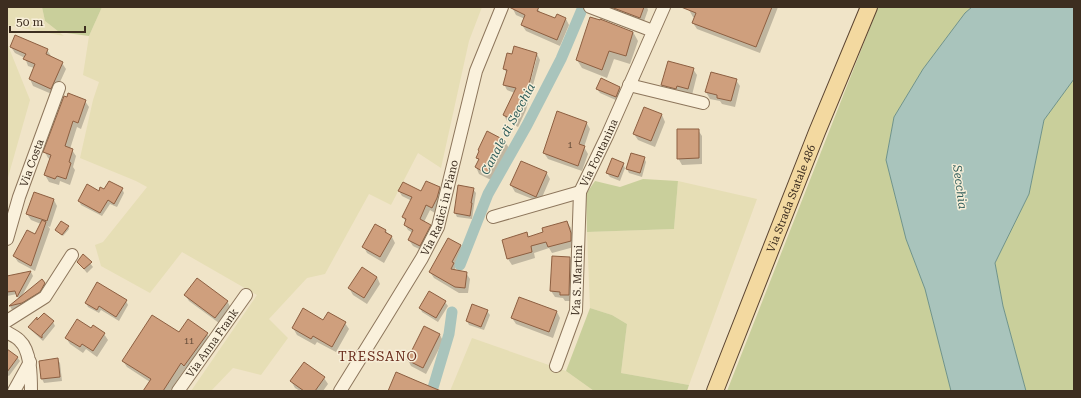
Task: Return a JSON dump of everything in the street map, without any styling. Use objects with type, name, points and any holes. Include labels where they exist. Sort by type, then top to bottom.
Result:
[{"type":"main road","name":"Via Strada Statale 486","points":[[715,391],[817,132],[869,7]]},
{"type":"street","name":"Via Radici in Piano","points":[[340,391],[422,258],[438,227],[476,71],[502,7]]},
{"type":"street","points":[[590,7],[653,31]]},
{"type":"street","name":"Via Fontanina","points":[[493,217],[580,192],[607,136],[664,7]]},
{"type":"street","points":[[629,85],[703,103]]},
{"type":"street","name":"Via Costa","points":[[7,239],[19,197],[59,88]]},
{"type":"street","name":"Via S. Martini","points":[[556,366],[576,311],[580,192]]},
{"type":"street","points":[[7,321],[45,297],[72,255]]},
{"type":"street","name":"Via Anna Frank","points":[[178,391],[246,295]]},
{"type":"street","points":[[7,332],[21,341],[30,362],[31,391]]},
{"type":"street","points":[[14,391],[30,362]]},
{"type":"shaded area","points":[[7,7],[42,7],[45,21],[64,36],[7,25]]},
{"type":"shaded area","points":[[102,7],[482,7],[469,41],[441,168],[418,153],[391,205],[369,194],[325,274],[307,278],[269,319],[288,338],[261,375],[233,368],[211,391],[191,391],[257,295],[182,252],[150,293],[101,266],[95,245],[103,242],[147,187],[80,158],[93,100],[99,82],[83,75],[89,36]]},
{"type":"shaded area","points":[[7,43],[30,100],[7,181]]},
{"type":"shaded area","points":[[678,181],[757,199],[689,385],[621,373],[627,324],[612,315],[590,308],[587,232],[674,229]]},
{"type":"shaded area","points":[[472,338],[566,371],[594,391],[450,391]]},
{"type":"green space","points":[[42,7],[102,7],[89,36],[59,32],[45,21]]},
{"type":"green space","points":[[878,7],[972,7],[965,13],[923,69],[894,117],[886,160],[906,239],[925,289],[951,391],[727,391]]},
{"type":"green space","points":[[1074,79],[1074,391],[1026,391],[1003,306],[995,263],[1029,194],[1044,120]]},
{"type":"green space","points":[[643,179],[678,181],[674,229],[587,232],[586,194],[595,181],[620,187]]},
{"type":"green space","points":[[590,308],[612,315],[627,324],[621,373],[689,385],[687,391],[594,391],[566,371]]},
{"type":"water","name":"Secchia","points":[[972,7],[1074,7],[1074,79],[1044,120],[1029,194],[995,263],[1003,306],[1026,391],[951,391],[925,289],[906,239],[886,160],[894,117],[923,69],[965,13]]},
{"type":"building","points":[[509,7],[539,7],[537,11],[555,18],[557,14],[566,18],[557,40],[521,25],[525,15]]},
{"type":"building","points":[[611,7],[644,7],[640,18]]},
{"type":"building","points":[[681,7],[772,7],[756,47],[692,23],[696,13]]},
{"type":"building","points":[[590,17],[600,19],[633,32],[626,56],[609,51],[602,70],[576,60]]},
{"type":"building","points":[[15,35],[48,49],[46,54],[63,62],[51,89],[29,79],[35,64],[23,59],[26,54],[10,47]]},
{"type":"building","points":[[514,46],[537,53],[524,104],[515,121],[503,115],[516,88],[503,85],[507,70],[503,69],[507,53],[512,54]]},
{"type":"building","points":[[668,61],[694,68],[688,89],[677,86],[676,89],[661,85]]},
{"type":"building","points":[[711,72],[737,79],[731,101],[717,98],[717,95],[705,92]]},
{"type":"building","points":[[601,78],[620,87],[616,97],[596,89]]},
{"type":"building","points":[[68,93],[86,100],[78,123],[73,121],[65,146],[73,149],[69,162],[71,163],[66,179],[57,176],[55,179],[44,175],[51,155],[43,152],[64,96],[67,97]]},
{"type":"building","points":[[644,107],[662,114],[651,141],[633,134]]},
{"type":"building","points":[[557,111],[587,122],[579,144],[585,146],[578,166],[543,153]]},
{"type":"building","points":[[677,129],[699,129],[699,158],[677,159]]},
{"type":"building","points":[[487,131],[506,141],[487,174],[475,167],[479,159],[476,158],[479,151],[478,150]]},
{"type":"building","points":[[631,153],[645,157],[640,173],[626,169]]},
{"type":"building","points":[[612,158],[624,163],[618,177],[606,173]]},
{"type":"building","points":[[521,161],[547,172],[536,197],[510,185]]},
{"type":"building","points":[[109,181],[123,188],[114,204],[108,200],[100,213],[78,201],[87,184],[99,191],[100,187],[104,189]]},
{"type":"building","points":[[426,181],[440,187],[432,208],[426,205],[420,219],[431,225],[420,246],[408,240],[413,230],[404,225],[406,219],[402,217],[412,197],[398,191],[403,182],[421,191]]},
{"type":"building","points":[[458,185],[474,188],[470,216],[454,213]]},
{"type":"building","points":[[34,192],[54,199],[47,221],[26,214]]},
{"type":"building","points":[[42,220],[46,222],[31,266],[13,256],[27,230],[35,234]]},
{"type":"building","points":[[61,221],[69,226],[62,235],[55,230]]},
{"type":"building","points":[[567,221],[571,233],[571,241],[548,247],[546,242],[531,246],[532,252],[507,259],[502,240],[527,232],[528,237],[543,232],[542,228]]},
{"type":"building","points":[[375,224],[386,230],[385,232],[392,236],[380,257],[362,247]]},
{"type":"building","points":[[448,238],[461,245],[452,262],[454,263],[451,269],[467,272],[465,288],[455,287],[429,272]]},
{"type":"building","points":[[83,254],[92,262],[84,269],[77,262]]},
{"type":"building","points":[[552,256],[570,257],[569,295],[560,295],[560,292],[550,291]]},
{"type":"building","points":[[362,267],[377,277],[364,298],[348,288]]},
{"type":"building","points":[[31,271],[17,297],[15,291],[7,292],[7,276]]},
{"type":"building","points":[[197,278],[228,301],[215,318],[184,295]]},
{"type":"building","points":[[42,279],[45,283],[40,292],[22,303],[9,306]]},
{"type":"building","points":[[97,282],[127,300],[116,317],[99,306],[97,310],[85,303]]},
{"type":"building","points":[[429,291],[446,301],[436,318],[419,308]]},
{"type":"building","points":[[519,297],[557,311],[549,332],[511,318]]},
{"type":"building","points":[[472,304],[488,310],[481,327],[466,321]]},
{"type":"building","points":[[303,308],[323,320],[328,312],[346,322],[332,347],[313,336],[311,339],[292,328]]},
{"type":"building","points":[[44,313],[54,321],[42,335],[42,338],[28,327],[37,317],[37,320]]},
{"type":"building","points":[[152,315],[179,332],[188,319],[208,333],[184,366],[181,363],[163,391],[143,391],[151,379],[122,361]]},
{"type":"building","points":[[77,319],[91,328],[93,325],[105,333],[93,351],[82,344],[80,347],[65,338]]},
{"type":"building","points":[[424,326],[440,334],[423,368],[407,360]]},
{"type":"building","points":[[7,349],[18,357],[7,372]]},
{"type":"building","points":[[58,358],[60,377],[41,379],[39,361]]},
{"type":"building","points":[[304,362],[325,377],[315,391],[304,391],[290,381]]},
{"type":"building","points":[[396,372],[417,381],[441,391],[388,391]]},
{"type":"waterway","name":"Canale di Secchia","points":[[460,265],[488,194],[527,125],[561,59],[583,7]]},
{"type":"waterway","name":"Canale di Secchia","points":[[432,391],[449,334],[452,312]]},
{"type":"district","name":"TRESSANO","points":[[378,356]]}]
